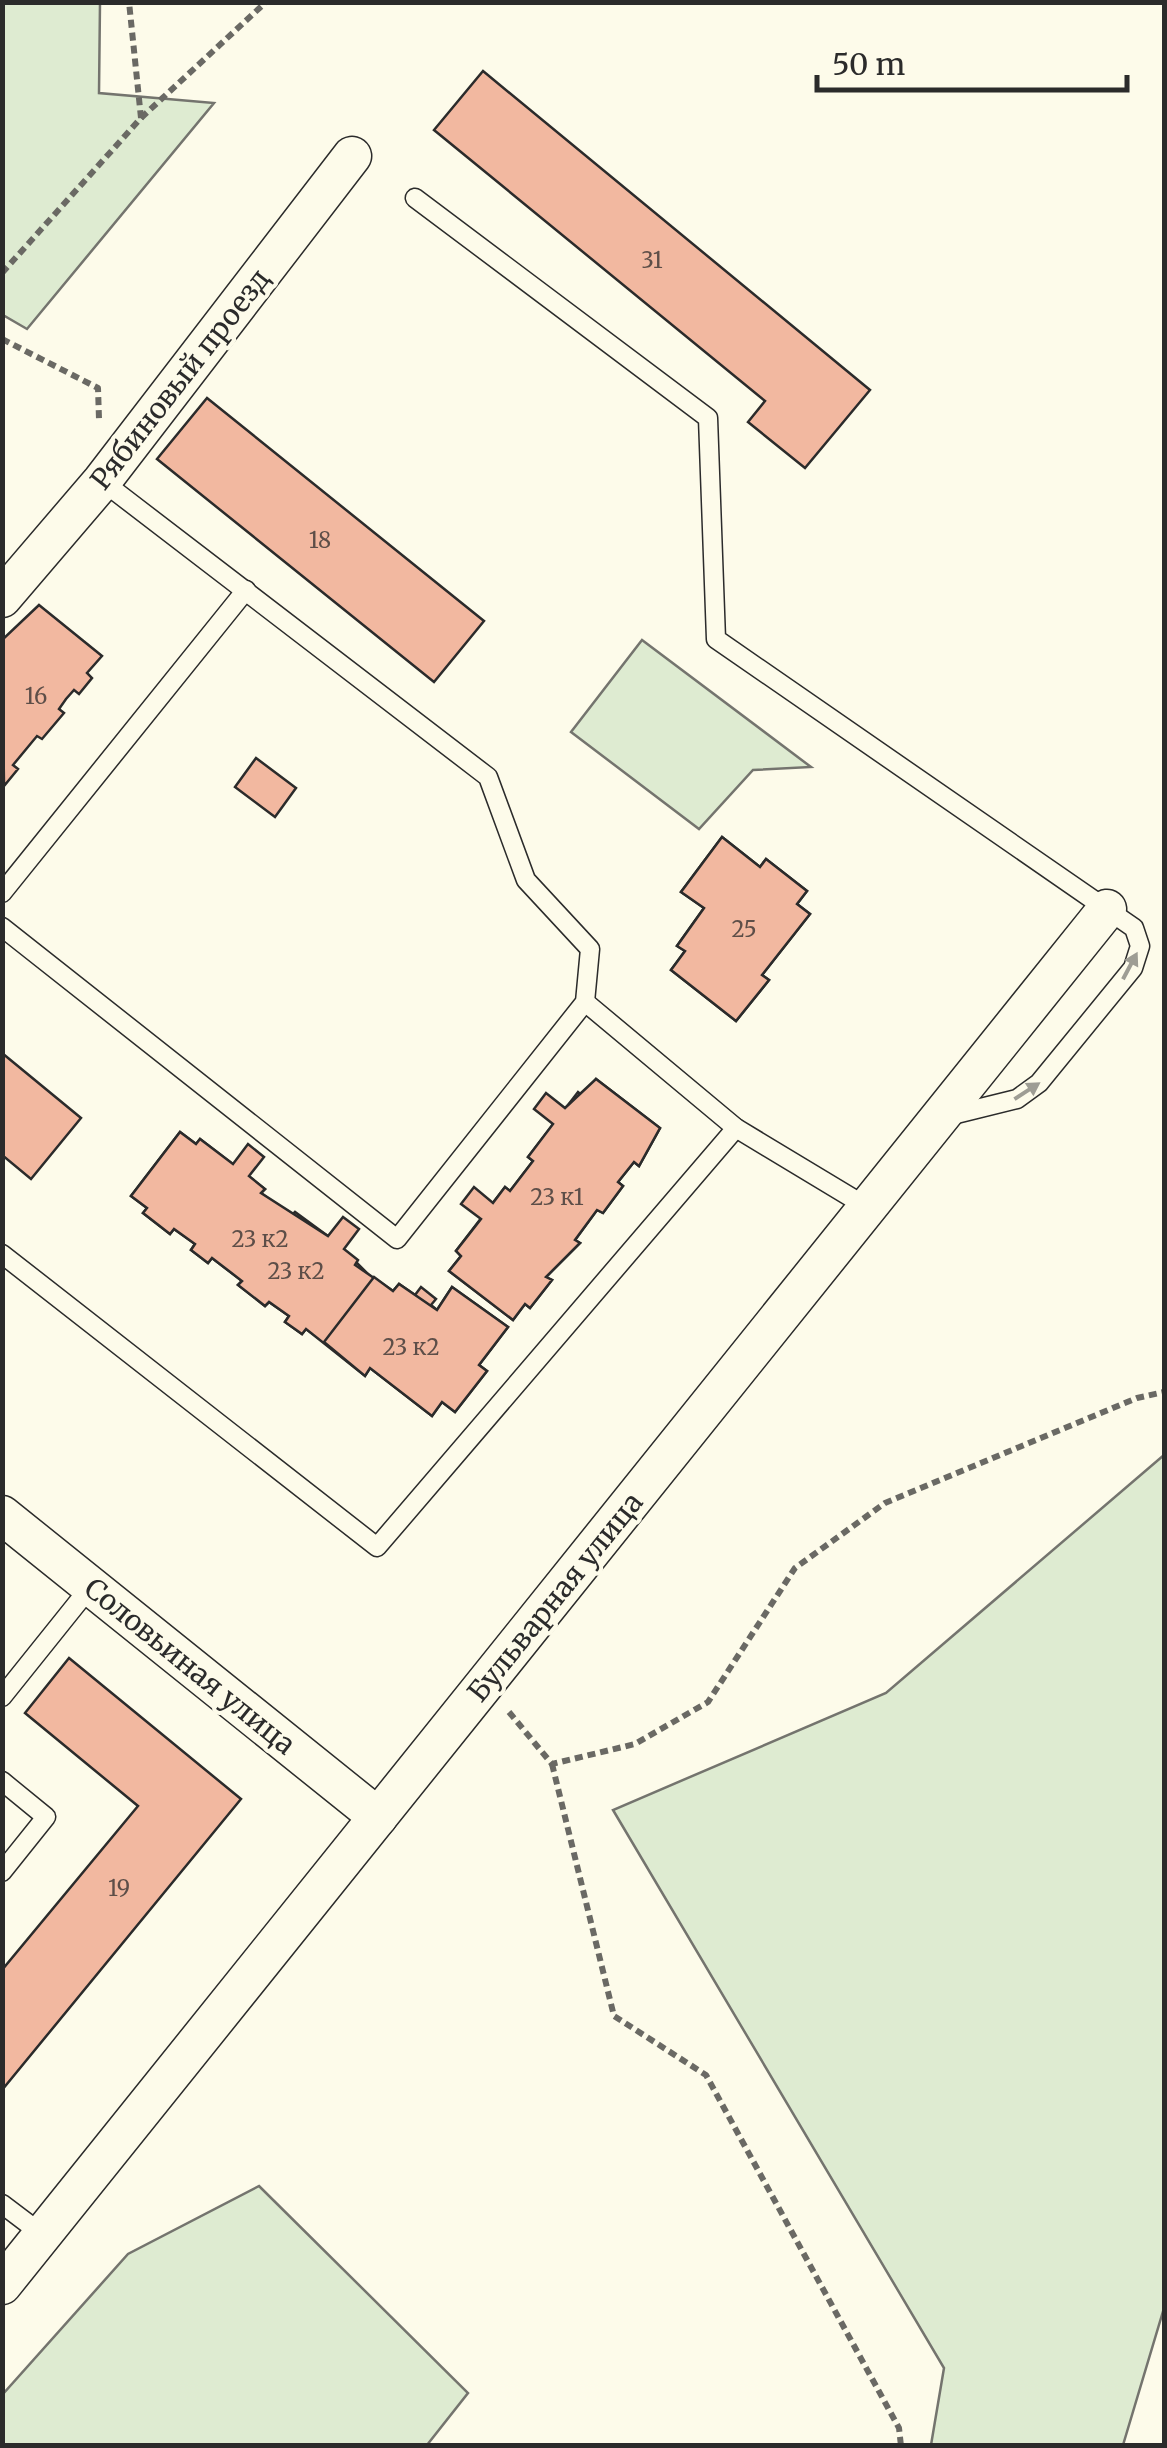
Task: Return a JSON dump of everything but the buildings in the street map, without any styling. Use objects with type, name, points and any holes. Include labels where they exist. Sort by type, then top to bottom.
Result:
[{"type":"street","name":"Рябиновый проезд","points":[[2,598],[102,480],[352,156]]},
{"type":"street","name":"Бульварная улица","points":[[2,2285],[1107,908]]},
{"type":"street","name":"Соловьиная улица","points":[[2,1515],[378,1818]]},
{"type":"lane","points":[[415,198],[708,418],[716,638],[1134,928],[1140,946],[1133,968],[1039,1084],[1017,1099],[942,1117]]},
{"type":"lane","points":[[2,927],[397,1239],[585,1002],[590,949],[526,880],[488,777],[102,480]]},
{"type":"lane","points":[[2,892],[246,590]]},
{"type":"lane","points":[[585,1002],[736,1128],[867,1207]]},
{"type":"lane","points":[[2,1254],[378,1547],[736,1128]]},
{"type":"lane","points":[[2,1697],[91,1586]]},
{"type":"lane","points":[[2,1781],[46,1817],[2,1872]]},
{"type":"lane","points":[[2,2204],[42,2236]]},
{"type":"path","points":[[130,2],[140,118]]},
{"type":"path","points":[[2,273],[140,118],[266,2]]},
{"type":"path","points":[[2,339],[98,388],[102,480]]},
{"type":"path","points":[[552,1764],[634,1744],[708,1702],[794,1568],[885,1503],[1137,1398],[1164,1392]]},
{"type":"path","points":[[485,1684],[552,1764],[614,2016],[706,2075],[898,2428],[900,2446]]},
{"type":"green space","points":[[3,2],[100,3],[99,93],[214,103],[27,329],[3,315]]},
{"type":"green space","points":[[642,640],[811,767],[753,770],[699,829],[571,732]]},
{"type":"green space","points":[[1164,1455],[1164,2308],[1123,2445],[931,2445],[944,2368],[613,1810],[886,1693]]},
{"type":"green space","points":[[259,2186],[468,2393],[427,2445],[3,2445],[3,2394],[128,2254]]}]
